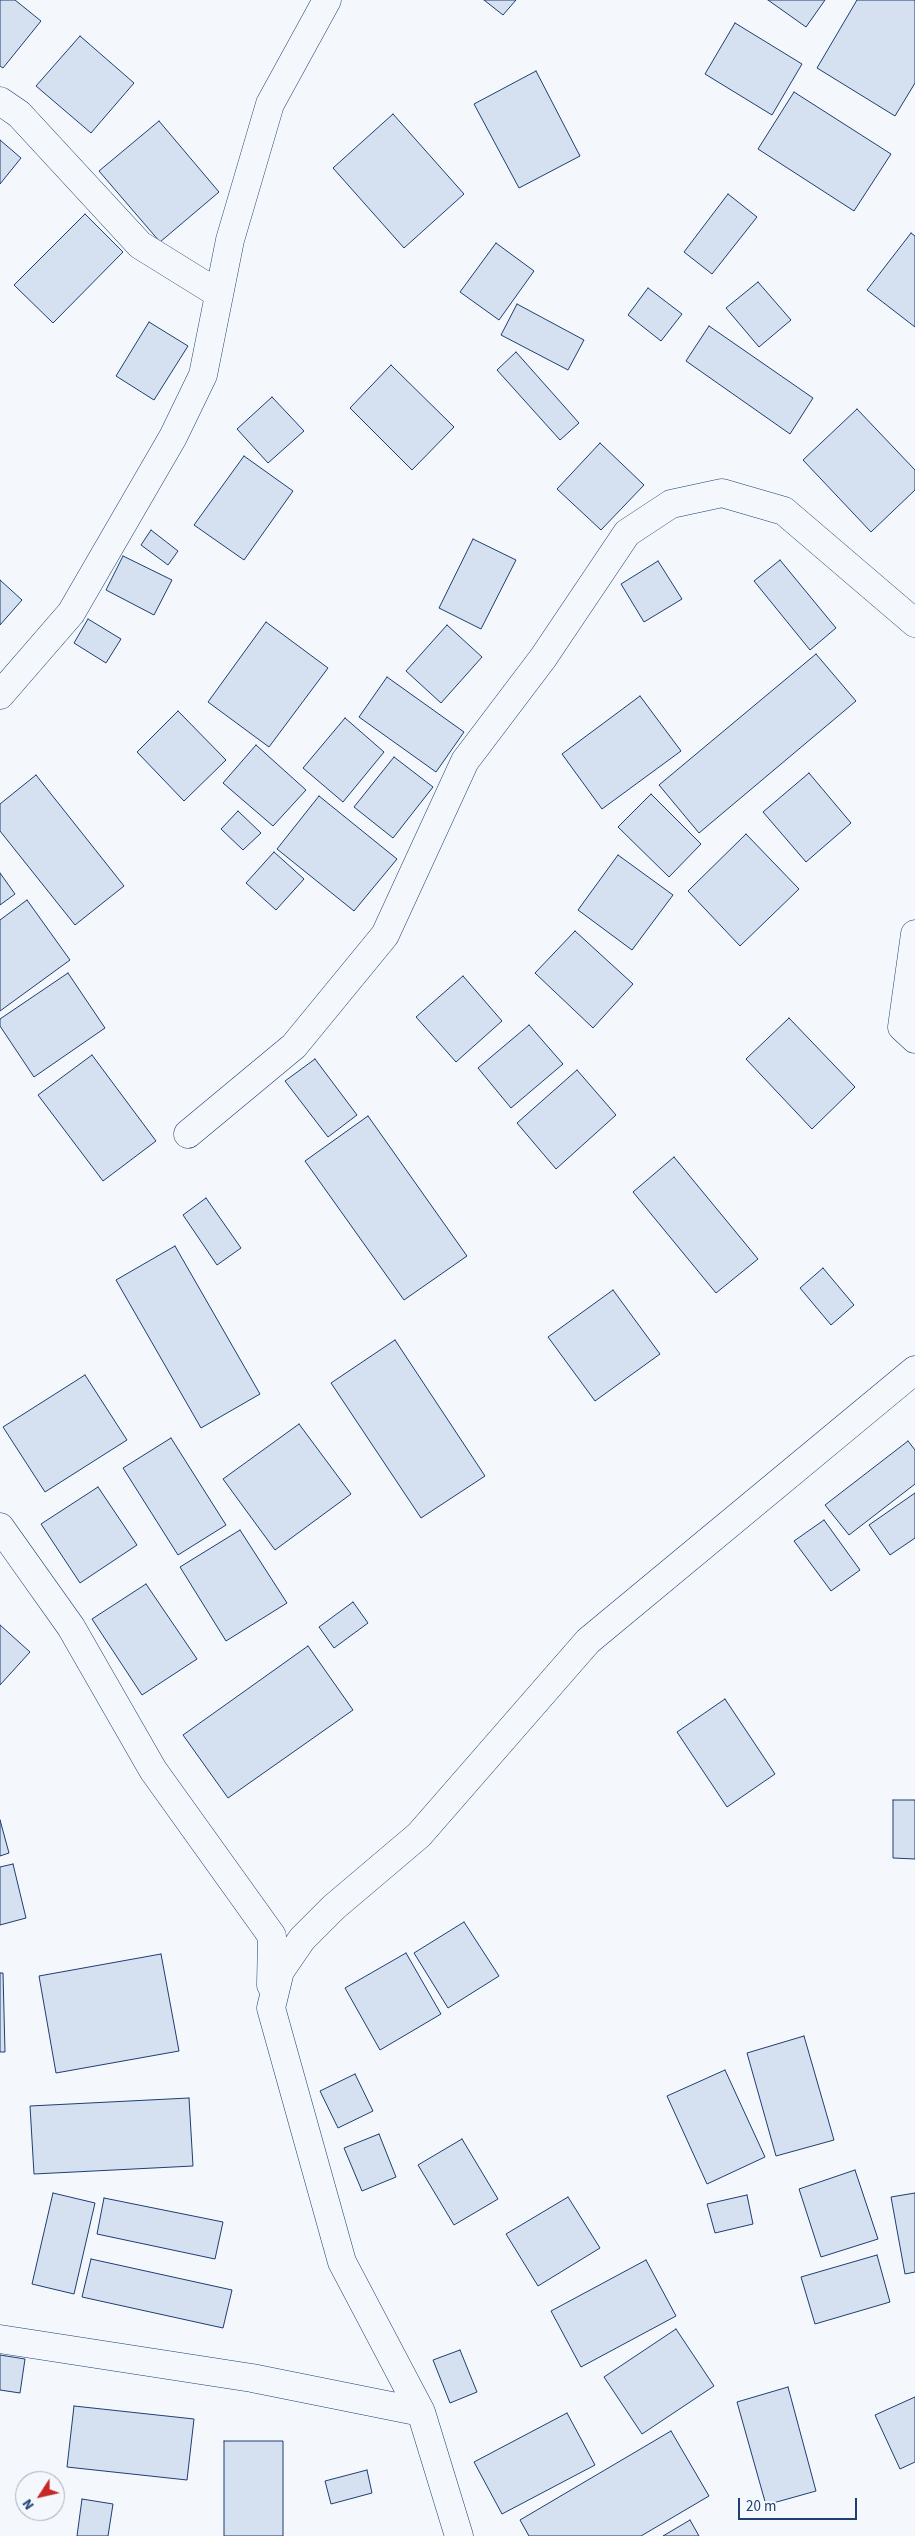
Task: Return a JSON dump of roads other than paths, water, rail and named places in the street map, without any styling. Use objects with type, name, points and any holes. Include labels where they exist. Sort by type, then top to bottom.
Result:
[{"type":"street","points":[[0,695],[71,613],[173,437],[203,375],[230,240],[270,104],[326,0]]},
{"type":"street","points":[[0,101],[19,114],[140,245],[219,294]]},
{"type":"street","points":[[188,1134],[294,1046],[384,935],[465,761],[543,658],[627,533],[671,504],[722,493],[784,511],[915,623]]},
{"type":"street","points":[[911,1028],[915,934]]},
{"type":"street","points":[[271,2008],[280,1971],[302,1939],[334,1907],[419,1835],[588,1641],[915,1370]]},
{"type":"street","points":[[0,1527],[71,1627],[153,1770],[272,1936],[271,2008],[342,2262],[421,2412],[460,2536]]},
{"type":"street","points":[[272,1936],[302,1939]]},
{"type":"street","points":[[0,2339],[252,2378],[421,2412]]}]
